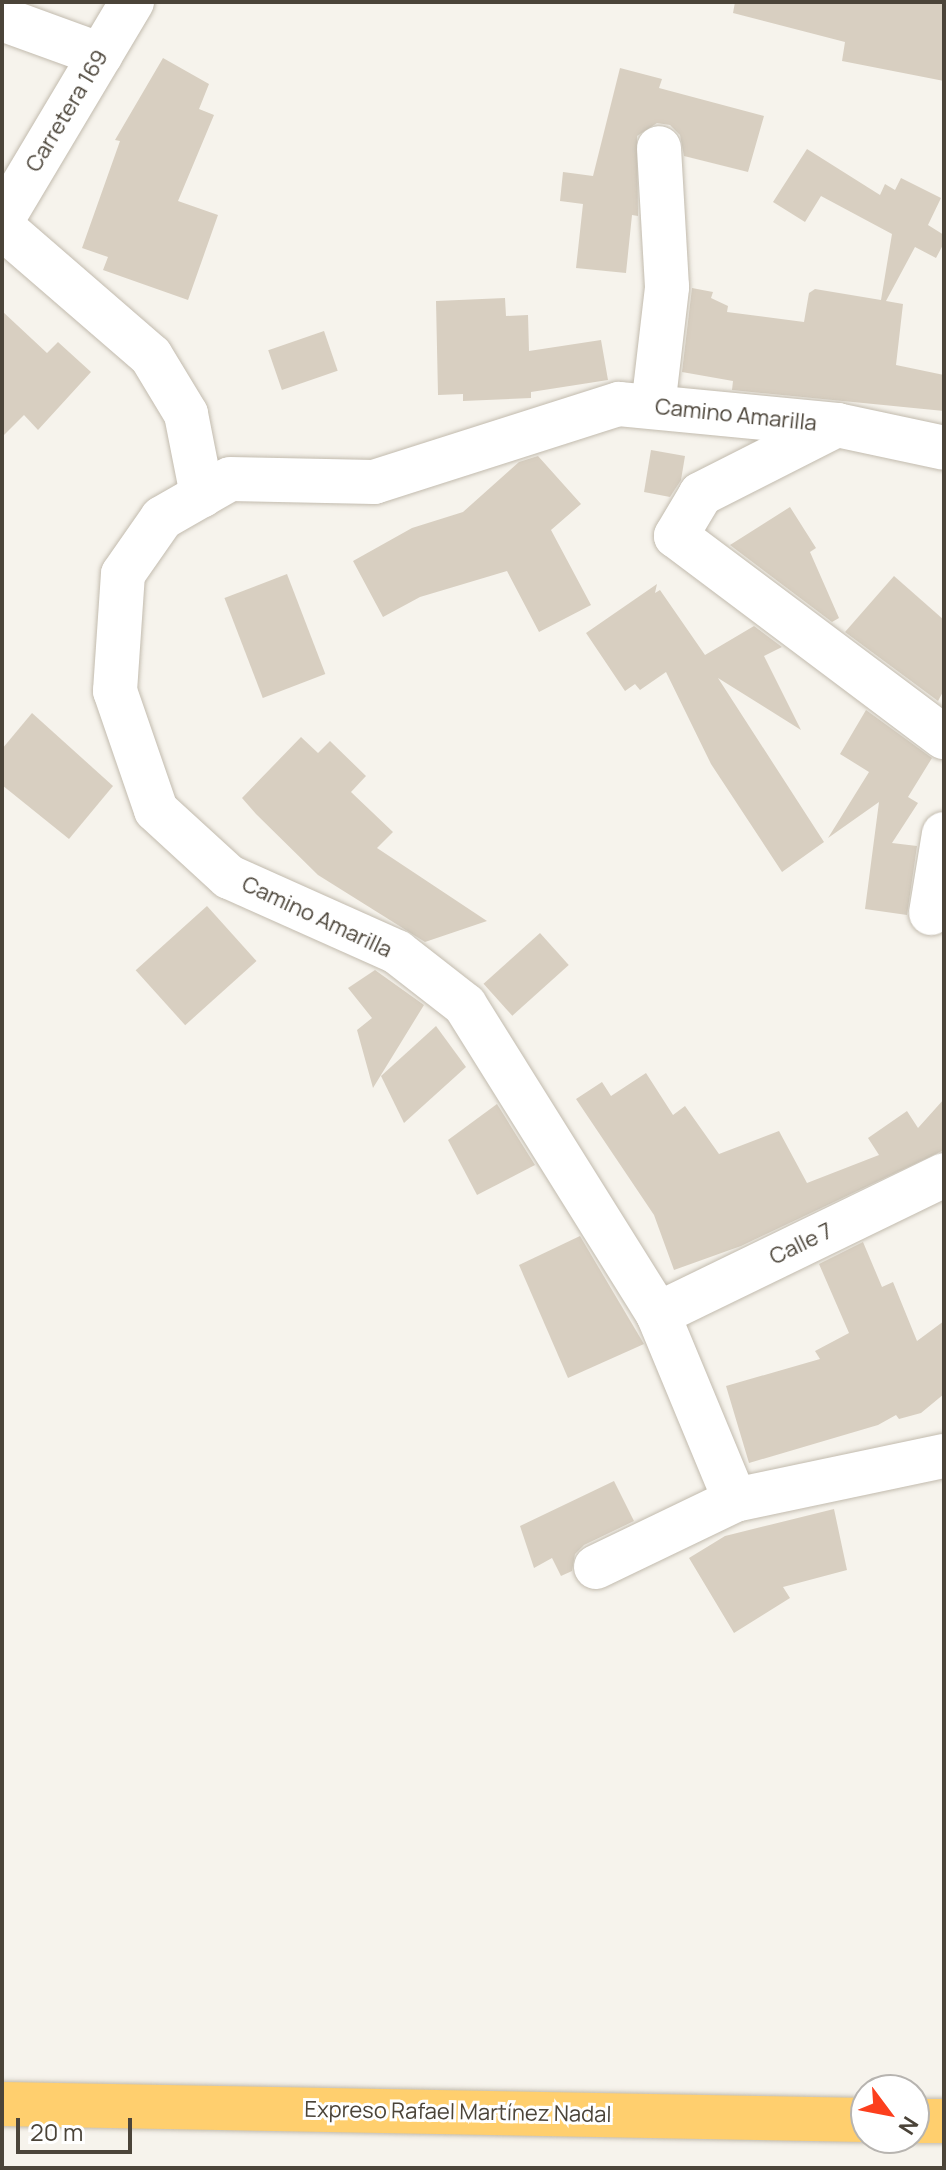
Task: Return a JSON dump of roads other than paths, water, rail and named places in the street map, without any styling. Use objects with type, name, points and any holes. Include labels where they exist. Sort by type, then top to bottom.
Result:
[{"type":"highway","name":"Expreso Rafael Martínez Nadal","points":[[2,2104],[850,2120]]},
{"type":"street","name":"Carretera 169","points":[[2,220],[132,2]]},
{"type":"street","points":[[2,19],[101,55]]},
{"type":"street","points":[[653,407],[667,287],[659,148]]},
{"type":"street","points":[[2,227],[151,356],[186,414],[202,495]]},
{"type":"street","name":"Camino Amarilla","points":[[735,1500],[658,1314],[465,1005],[397,952],[229,877],[156,810],[115,691],[123,574],[162,518],[230,479],[374,482],[619,404],[837,425],[944,448]]},
{"type":"street","points":[[837,425],[701,494],[676,536],[944,737]]},
{"type":"street","points":[[931,913],[944,834]]},
{"type":"street","name":"Calle 7","points":[[658,1314],[944,1175]]},
{"type":"street","points":[[596,1567],[735,1500],[944,1456]]}]
